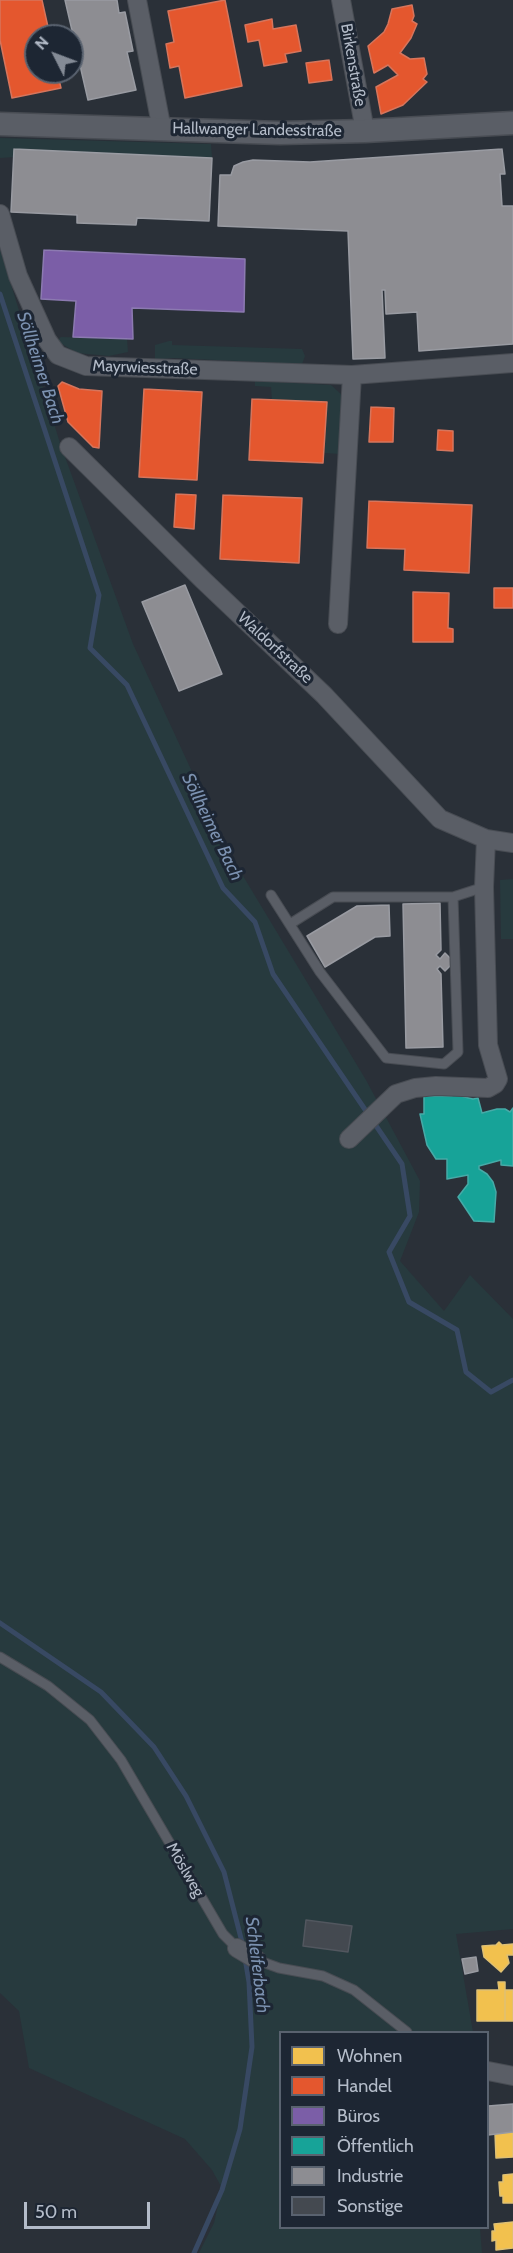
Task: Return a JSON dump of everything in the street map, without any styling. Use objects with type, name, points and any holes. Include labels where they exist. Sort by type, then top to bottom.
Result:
[{"type":"street","points":[[137,0],[162,129]]},
{"type":"street","name":"Birkenstraße","points":[[341,0],[365,131]]},
{"type":"street","name":"Hallwanger Landesstraße","points":[[0,124],[280,133],[513,123]]},
{"type":"street","name":"Mayrwiesstraße","points":[[0,214],[18,276],[47,340],[58,355],[86,366],[352,375],[513,363]]},
{"type":"street","points":[[338,624],[352,375]]},
{"type":"street","name":"Waldorfstraße","points":[[69,447],[203,580],[324,695],[440,819],[486,839],[513,843]]},
{"type":"street","points":[[352,1136],[396,1094],[415,1088],[436,1086],[488,1088],[498,1079],[488,1045],[484,887],[486,839]]},
{"type":"street","name":"Möslweg","points":[[237,1948],[257,1960]]},
{"type":"street","points":[[489,2071],[513,2076]]},
{"type":"lane","points":[[290,924],[333,897],[453,897],[484,887]]},
{"type":"lane","points":[[271,896],[320,972],[386,1058],[444,1064],[458,1052],[453,897]]},
{"type":"lane","name":"Möslweg","points":[[0,1657],[48,1686],[90,1720],[121,1760],[223,1934],[237,1948]]},
{"type":"lane","name":"Möslweg","points":[[257,1960],[279,1968],[323,1976],[354,1990],[406,2031]]},
{"type":"green space","points":[[0,138],[211,144],[212,158],[14,149],[14,157],[0,158]]},
{"type":"green space","points":[[0,249],[60,443],[133,644],[231,856],[366,1080],[420,1181],[419,1212],[400,1261],[444,1311],[470,1275],[513,1319],[513,1929],[456,1934],[473,2031],[279,2031],[279,2229],[480,2229],[482,2253],[199,2253],[214,2223],[222,2188],[212,2170],[185,2139],[29,2068],[19,2011],[0,1993]]},
{"type":"green space","points":[[61,337],[127,339],[128,352],[109,356],[77,353],[57,341]]},
{"type":"green space","points":[[172,341],[172,345],[302,349],[305,356],[302,364],[173,358],[155,360],[155,345]]},
{"type":"green space","points":[[255,381],[331,385],[342,395],[340,454],[324,453],[326,402],[272,400],[271,387],[255,386]]},
{"type":"green space","points":[[513,879],[513,939],[501,939],[500,880]]},
{"type":"building: Wohnen","points":[[499,1942],[502,1945],[513,1944],[513,1955],[507,1955],[509,1963],[501,1972],[484,1957],[482,1946],[496,1945]]},
{"type":"building: Wohnen","points":[[498,1982],[505,1982],[505,2021],[477,2021],[477,1990],[499,1990]]},
{"type":"building: Wohnen","points":[[505,1990],[513,1990],[513,2021],[505,2021]]},
{"type":"building: Wohnen","points":[[513,2132],[513,2157],[496,2158],[495,2133]]},
{"type":"building: Wohnen","points":[[513,2174],[513,2203],[503,2203],[499,2182],[503,2182],[503,2175]]},
{"type":"building: Wohnen","points":[[513,2222],[513,2248],[496,2250],[496,2240],[492,2241],[492,2231],[495,2231],[494,2224]]},
{"type":"building: Handel","points":[[0,0],[42,0],[47,24],[24,24],[24,84],[60,84],[61,88],[12,98],[0,40]]},
{"type":"building: Handel","points":[[225,0],[242,86],[185,98],[179,66],[170,68],[166,44],[174,42],[168,11]]},
{"type":"building: Handel","points":[[412,5],[414,16],[412,21],[417,24],[411,38],[400,53],[410,59],[424,58],[427,74],[423,79],[427,82],[403,105],[381,114],[376,87],[398,75],[388,65],[374,73],[368,46],[384,32],[392,9]]},
{"type":"building: Handel","points":[[272,19],[273,29],[296,25],[301,51],[285,54],[287,62],[264,66],[259,40],[248,42],[245,25]]},
{"type":"building: Handel","points":[[329,60],[332,80],[309,83],[306,63]]},
{"type":"building: Handel","points":[[62,382],[79,389],[102,391],[99,448],[93,447],[68,422],[58,386]]},
{"type":"building: Handel","points":[[144,389],[202,392],[197,480],[139,477]]},
{"type":"building: Handel","points":[[252,399],[327,402],[323,463],[249,460]]},
{"type":"building: Handel","points":[[371,407],[394,408],[393,442],[369,442]]},
{"type":"building: Handel","points":[[438,430],[453,431],[453,451],[437,450]]},
{"type":"building: Handel","points":[[176,494],[196,495],[194,529],[174,527]]},
{"type":"building: Handel","points":[[223,495],[302,498],[299,563],[220,559]]},
{"type":"building: Handel","points":[[369,501],[472,505],[469,573],[404,570],[405,549],[367,548]]},
{"type":"building: Handel","points":[[494,588],[513,588],[513,608],[494,608]]},
{"type":"building: Handel","points":[[413,592],[449,593],[448,628],[453,629],[453,642],[413,642]]},
{"type":"building: Büros","points":[[44,250],[245,259],[244,312],[132,308],[133,339],[73,337],[76,301],[41,299]]},
{"type":"building: Öffentlich","points":[[452,1094],[478,1098],[482,1113],[497,1109],[510,1112],[513,1108],[513,1166],[501,1165],[501,1160],[479,1166],[479,1169],[493,1182],[496,1192],[494,1222],[474,1221],[458,1197],[468,1184],[468,1175],[447,1179],[447,1159],[436,1159],[427,1145],[420,1114],[424,1114],[424,1096],[452,1096]]},
{"type":"building: Industrie","points":[[65,0],[117,0],[119,13],[125,12],[133,51],[127,52],[136,90],[88,100],[84,83],[84,24],[71,24]]},
{"type":"building: Industrie","points":[[14,149],[212,158],[209,221],[137,218],[136,225],[77,223],[77,215],[11,212]]},
{"type":"building: Industrie","points":[[502,149],[505,174],[500,174],[502,206],[513,206],[513,344],[419,351],[417,312],[386,314],[385,290],[382,290],[385,358],[353,359],[348,231],[218,226],[220,175],[231,175],[234,166],[243,162],[253,160],[310,162]]},
{"type":"building: Industrie","points":[[185,585],[222,674],[179,691],[142,602]]},
{"type":"building: Industrie","points":[[440,903],[441,950],[436,955],[440,959],[445,953],[454,962],[445,971],[440,966],[437,969],[441,974],[443,1047],[406,1048],[403,904]]},
{"type":"building: Industrie","points":[[389,905],[390,936],[375,937],[325,967],[307,936],[357,906]]},
{"type":"building: Industrie","points":[[476,1957],[478,1971],[465,1974],[462,1959]]},
{"type":"building: Industrie","points":[[513,2104],[513,2132],[489,2135],[489,2106]]},
{"type":"building: Sonstige","points":[[306,1920],[352,1926],[348,1952],[303,1946]]},
{"type":"waterway","name":"Söllheimer Bach","points":[[0,294],[99,595],[90,648],[127,685],[223,888],[255,922],[273,974],[402,1164],[410,1216],[389,1252],[409,1302],[457,1330],[466,1372],[491,1392],[513,1380]]},
{"type":"waterway","name":"Schleiferbach","points":[[0,1623],[101,1692],[154,1747],[186,1796],[224,1872],[243,1946]]},
{"type":"waterway","name":"Schleiferbach","points":[[194,2253],[222,2190],[240,2129],[252,2047],[249,1982],[245,1958]]}]
